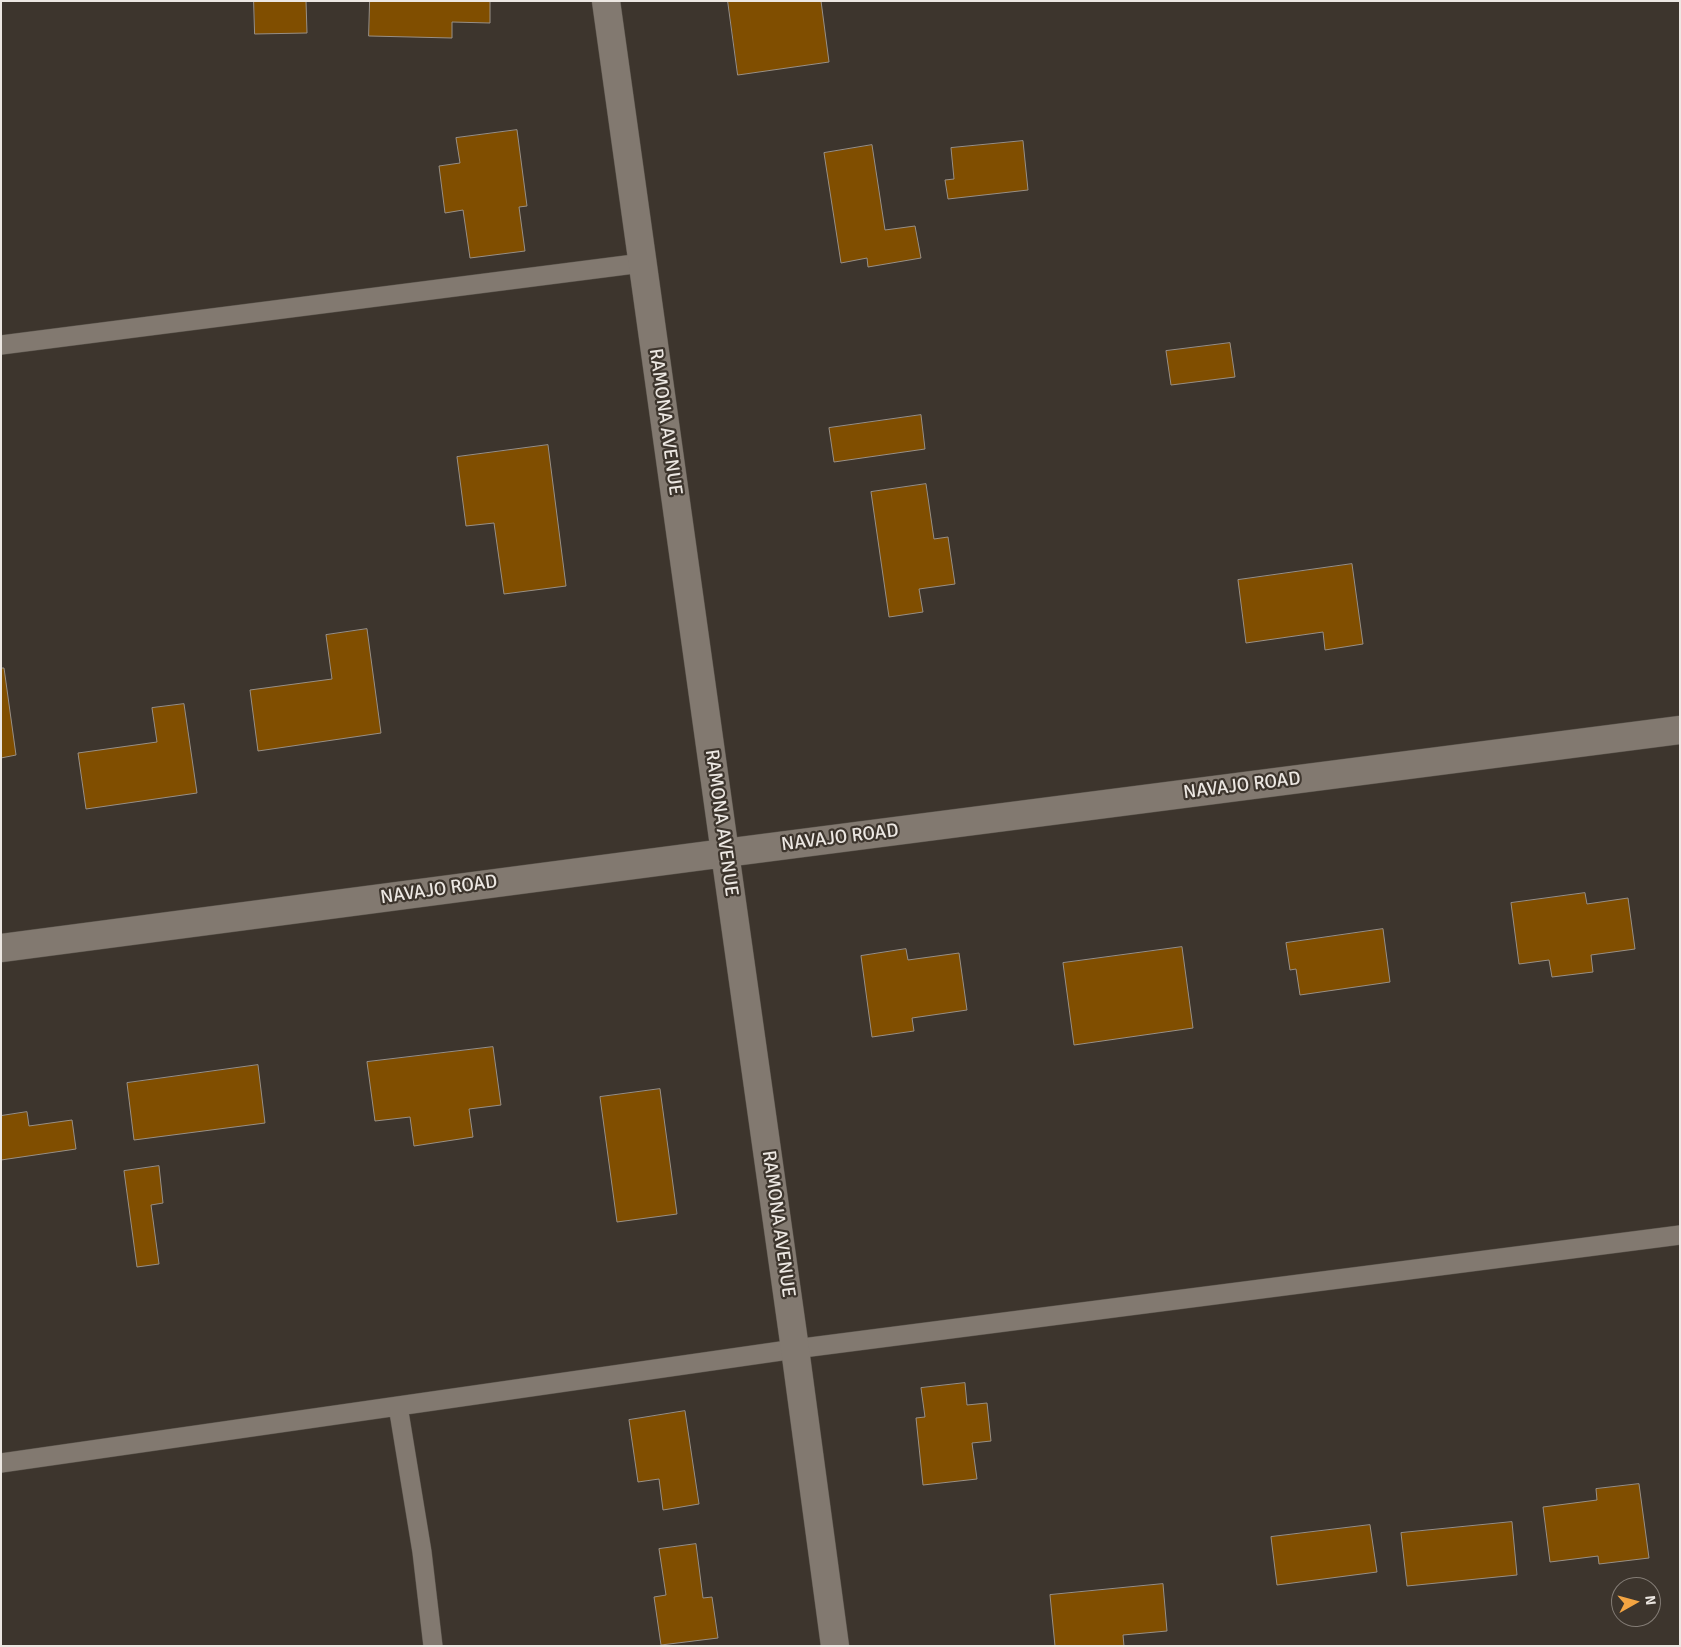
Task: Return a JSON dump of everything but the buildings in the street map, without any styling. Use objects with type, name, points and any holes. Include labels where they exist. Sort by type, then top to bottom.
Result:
[{"type":"main road","name":"RAMONA AVENUE","points":[[606,1],[835,1646]]},
{"type":"main road","name":"NAVAJO ROAD","points":[[1,948],[725,852],[1680,730]]},
{"type":"lane","points":[[1,345],[642,263]]},
{"type":"lane","points":[[1,1463],[795,1349],[1680,1235]]},
{"type":"lane","points":[[398,1406],[422,1552],[433,1646]]}]
